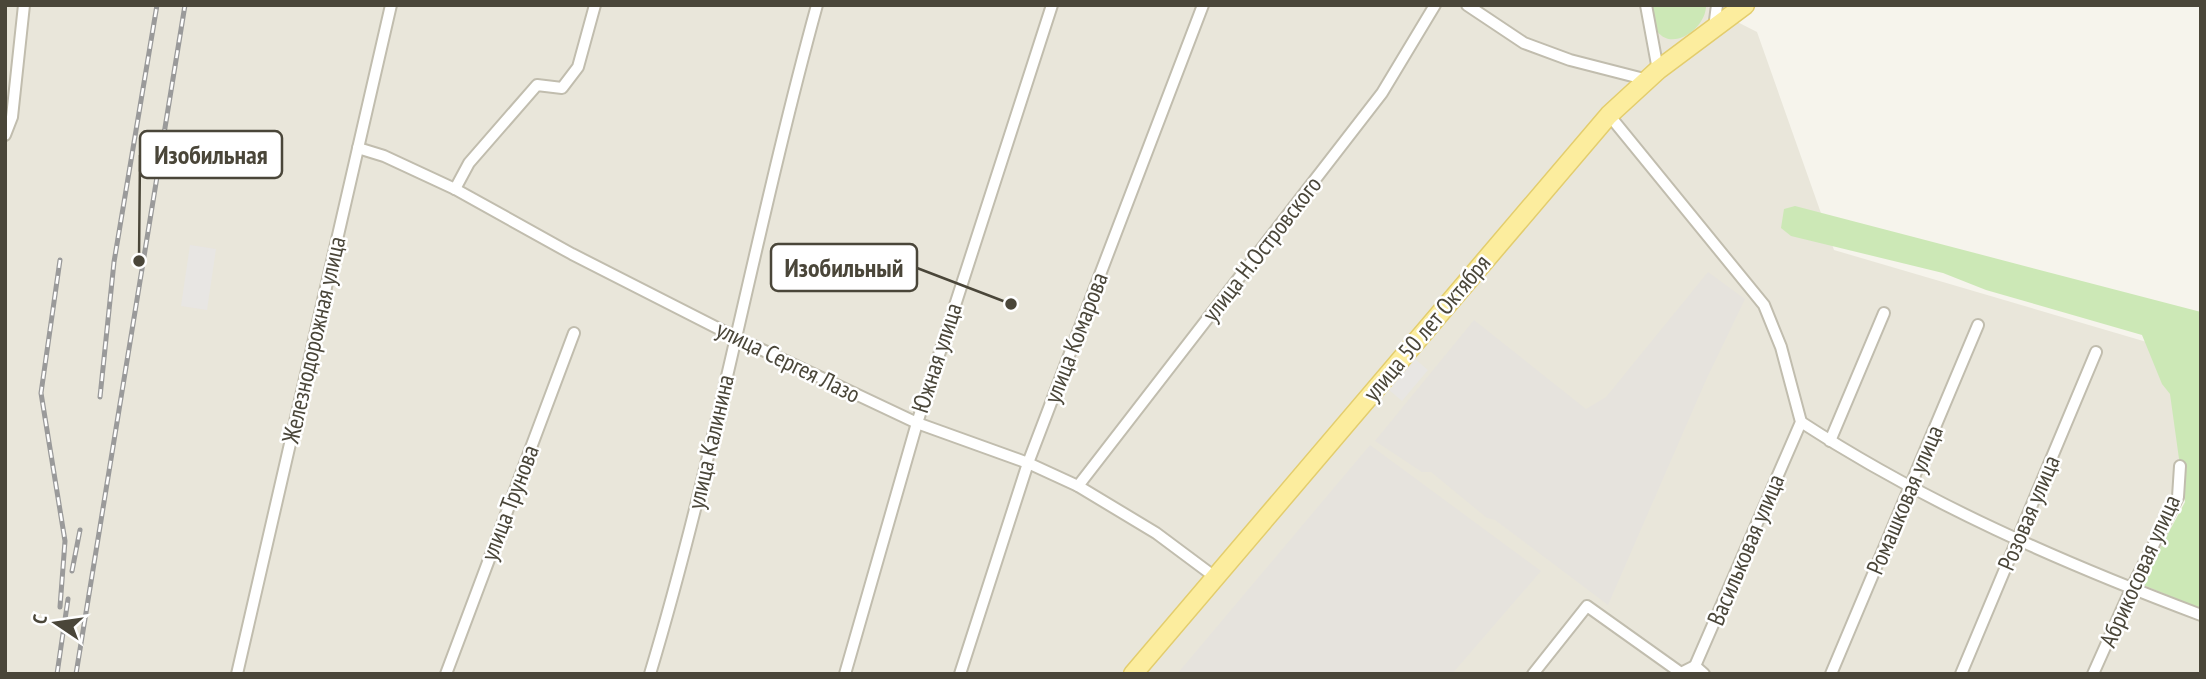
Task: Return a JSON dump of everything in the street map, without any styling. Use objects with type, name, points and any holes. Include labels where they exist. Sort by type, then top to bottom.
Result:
[{"type":"main road","name":"улица 50 лет Октября","points":[[1133,674],[1609,115],[1653,76],[1745,5]]},
{"type":"street","points":[[5,135],[12,117],[24,5]]},
{"type":"street","name":"Железнодорожная улица","points":[[237,674],[391,5]]},
{"type":"street","points":[[455,189],[469,163],[537,85],[562,88],[578,67],[595,5]]},
{"type":"street","name":"улица Калинина","points":[[650,674],[682,569],[786,119],[817,5]]},
{"type":"street","name":"Южная улица","points":[[845,674],[916,423],[1052,5]]},
{"type":"street","name":"улица Комарова","points":[[960,674],[1028,463],[1203,5]]},
{"type":"street","name":"улица Н.Островского","points":[[1078,486],[1382,93],[1435,5]]},
{"type":"street","points":[[1467,5],[1524,43],[1570,60],[1653,76],[1646,5]]},
{"type":"street","points":[[1714,28],[1717,5]]},
{"type":"street","points":[[1609,115],[1764,305],[1781,347],[1801,422],[1911,487],[2018,539],[2131,589],[2201,615]]},
{"type":"street","name":"улица Сергея Лазо","points":[[358,148],[384,156],[455,189],[572,254],[735,337],[916,423],[1028,463],[1078,486],[1156,533],[1215,577]]},
{"type":"street","points":[[1830,441],[1884,313]]},
{"type":"street","name":"Ромашковая улица","points":[[1831,674],[1978,325]]},
{"type":"street","name":"улица Трунова","points":[[446,674],[574,333]]},
{"type":"street","name":"Розовая улица","points":[[1961,674],[2096,352]]},
{"type":"street","name":"Васильковая улица","points":[[1700,670],[1801,422]]},
{"type":"street","name":"Абрикосовая улица","points":[[2094,674],[2131,589],[2178,497],[2180,466]]},
{"type":"street","points":[[1533,674],[1587,606],[1680,673],[1700,670]]},
{"type":"shaded area","points":[[5,5],[1706,6],[1757,32],[1834,250],[2201,358],[2201,449],[2152,580],[2201,604],[2201,674],[5,674]]},
{"type":"shaded area","points":[[190,245],[216,249],[207,310],[181,306]]},
{"type":"shaded area","points":[[1708,272],[1745,299],[1706,380],[1608,605],[1495,520],[1487,518],[1431,472],[1422,472],[1375,441],[1474,320],[1586,409],[1606,397]]},
{"type":"shaded area","points":[[1415,359],[1428,370],[1402,401],[1389,390]]},
{"type":"shaded area","points":[[1370,445],[1541,571],[1452,674],[1177,674]]},
{"type":"green space","points":[[1651,5],[1706,5],[1705,14],[1694,30],[1678,39],[1669,39],[1655,28]]},
{"type":"green space","points":[[1795,206],[2201,312],[2201,609],[2141,584],[2185,502],[2170,394],[2162,384],[2142,335],[1986,290],[1943,273],[1791,236],[1781,228],[1784,209]]},
{"type":"railway","points":[[100,397],[114,262],[157,5]]},
{"type":"railway","points":[[76,674],[185,5]]},
{"type":"railway","points":[[60,260],[41,393],[65,541],[60,607]]},
{"type":"railway","points":[[72,571],[80,530]]},
{"type":"railway","points":[[57,674],[68,599]]},
{"type":"place","name":"Изобильная","points":[[139,261]]},
{"type":"place","name":"Изобильный","points":[[1011,304]]}]
